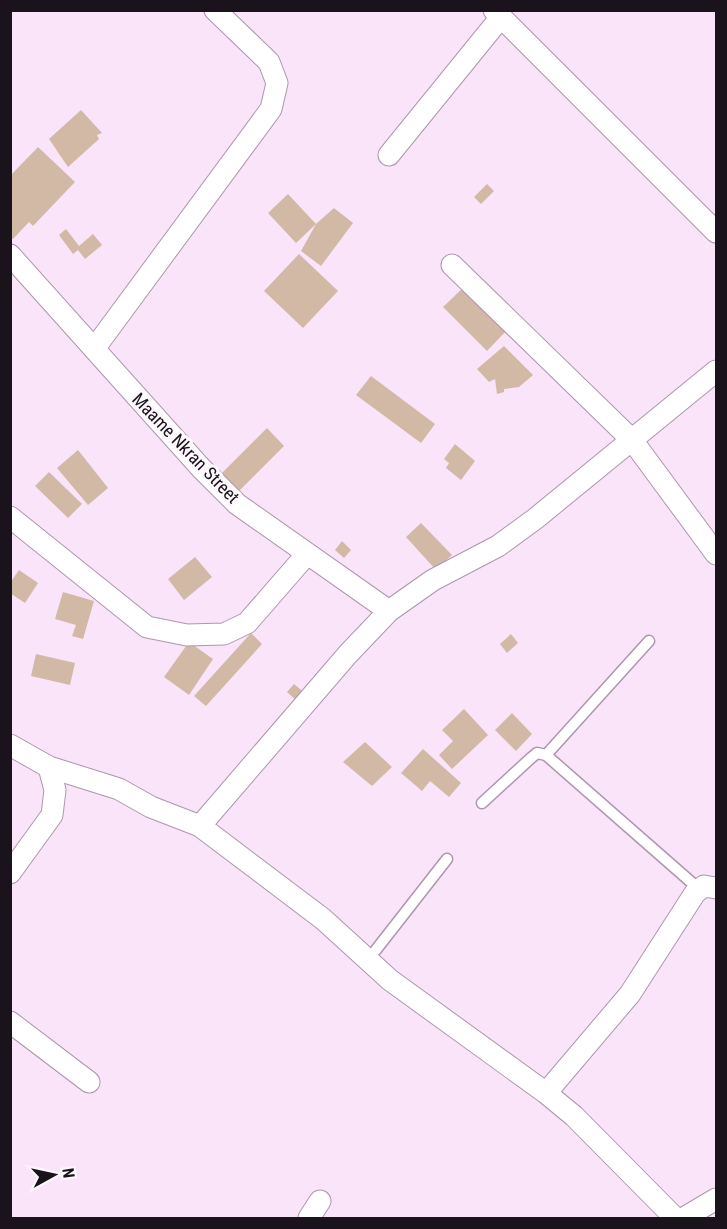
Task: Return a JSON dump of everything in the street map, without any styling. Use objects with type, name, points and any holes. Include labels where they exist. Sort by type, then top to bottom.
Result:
[{"type":"street","points":[[93,349],[271,109],[277,83],[269,62],[215,10]]},
{"type":"street","points":[[389,155],[497,14],[717,232]]},
{"type":"street","name":"Maame Nkran Street","points":[[10,255],[201,468],[237,504],[389,611]]},
{"type":"street","points":[[452,265],[632,440],[717,554]]},
{"type":"street","points":[[200,826],[348,654],[389,611],[433,580],[498,546],[535,519],[717,370]]},
{"type":"street","points":[[10,517],[147,627],[187,635],[224,634],[247,623],[307,554]]},
{"type":"street","points":[[10,745],[49,767],[119,789],[151,807],[200,826],[323,919],[390,980],[546,1093],[574,1116],[675,1218]]},
{"type":"street","points":[[10,873],[52,815],[56,790],[49,767]]},
{"type":"street","points":[[546,1093],[624,1002],[695,893],[708,889]]},
{"type":"street","points":[[10,1022],[89,1082]]},
{"type":"street","points":[[684,1218],[717,1199]]},
{"type":"lane","points":[[546,755],[649,641]]},
{"type":"lane","points":[[482,803],[537,753],[546,755],[708,889]]},
{"type":"lane","points":[[368,960],[447,859]]},
{"type":"building","points":[[81,110],[102,133],[97,135],[99,139],[68,167],[49,139]]},
{"type":"building","points":[[38,147],[75,182],[33,226],[29,222],[13,239],[10,236],[10,176]]},
{"type":"building","points":[[487,184],[494,191],[481,204],[474,197]]},
{"type":"building","points":[[288,194],[316,224],[296,243],[268,213]]},
{"type":"building","points":[[334,208],[353,223],[321,266],[301,251],[316,224]]},
{"type":"building","points":[[66,229],[79,246],[93,234],[102,245],[85,259],[78,250],[73,254],[59,235]]},
{"type":"building","points":[[299,254],[338,291],[303,328],[264,291]]},
{"type":"building","points":[[464,287],[507,330],[487,351],[443,307]]},
{"type":"building","points":[[504,346],[533,375],[519,387],[504,389],[504,392],[497,394],[495,379],[489,382],[477,369]]},
{"type":"building","points":[[371,376],[435,424],[421,443],[356,395]]},
{"type":"building","points":[[267,428],[284,446],[238,492],[220,475]]},
{"type":"building","points":[[455,444],[475,461],[461,480],[446,468],[449,463],[444,459]]},
{"type":"building","points":[[78,450],[108,488],[88,505],[57,468]]},
{"type":"building","points":[[49,472],[82,504],[68,518],[35,486]]},
{"type":"building","points":[[421,523],[452,555],[436,570],[406,537]]},
{"type":"building","points":[[342,541],[351,550],[344,558],[335,550]]},
{"type":"building","points":[[195,557],[212,577],[184,600],[168,579]]},
{"type":"building","points":[[19,570],[38,583],[25,603],[10,593],[10,583]]},
{"type":"building","points":[[63,592],[94,601],[83,639],[72,636],[76,625],[55,619]]},
{"type":"building","points":[[251,633],[262,644],[206,706],[194,696]]},
{"type":"building","points":[[511,634],[518,643],[507,653],[500,644]]},
{"type":"building","points":[[189,642],[213,659],[189,695],[164,677]]},
{"type":"building","points":[[36,654],[75,663],[70,685],[31,676]]},
{"type":"building","points":[[294,684],[306,694],[299,703],[287,692]]},
{"type":"building","points":[[464,709],[488,735],[452,769],[439,755],[453,741],[442,730]]},
{"type":"building","points":[[512,713],[532,734],[516,751],[495,730]]},
{"type":"building","points":[[365,742],[392,767],[372,786],[343,762]]},
{"type":"building","points":[[423,749],[461,783],[449,797],[430,781],[422,791],[401,773]]}]
